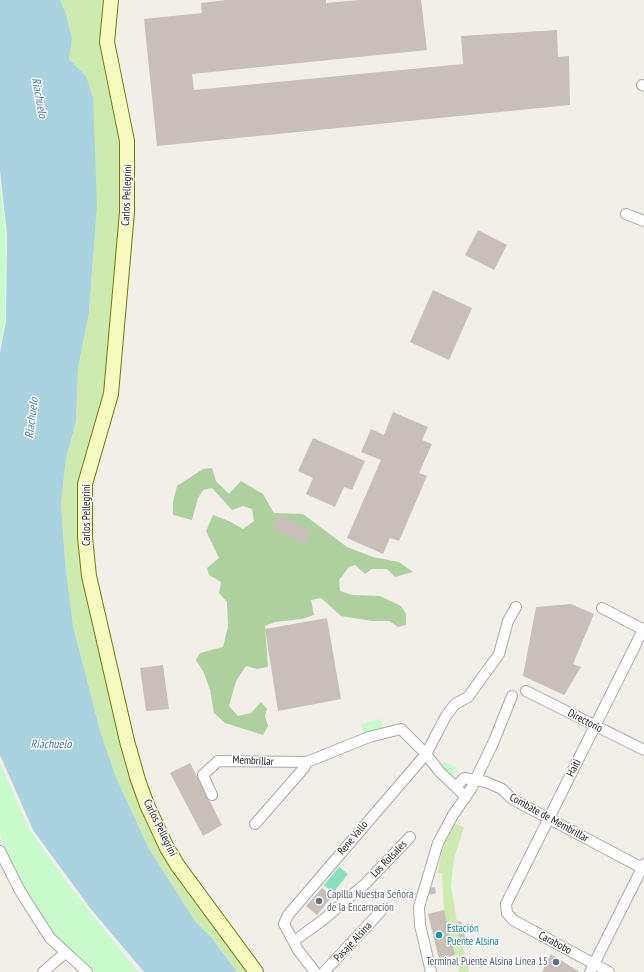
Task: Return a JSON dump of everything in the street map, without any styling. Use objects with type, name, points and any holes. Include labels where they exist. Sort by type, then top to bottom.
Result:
[{"type":"street","name":"Carlos Pellegrini","points":[[111,0],[106,42],[127,141],[127,212],[111,394],[86,484],[85,537],[89,576],[127,741],[147,805],[167,848],[178,866],[256,972]]},
{"type":"street","points":[[626,214],[644,221]]},
{"type":"street","name":"Rene Vallo","points":[[294,942],[284,924],[293,909],[426,754],[446,716],[455,704],[468,697],[499,654],[508,621],[516,607]]},
{"type":"street","points":[[602,608],[644,629]]},
{"type":"street","name":"Haiti","points":[[506,909],[508,898],[644,629]]},
{"type":"street","name":"Directorio","points":[[526,691],[644,750]]},
{"type":"street","points":[[431,972],[420,925],[419,907],[438,843],[453,815],[466,796],[494,741],[512,696]]},
{"type":"street","points":[[255,824],[304,768],[307,762],[369,737],[398,729],[404,731],[426,754],[435,767],[466,796]]},
{"type":"street","name":"Membrillar","points":[[212,795],[203,775],[218,761],[307,762]]},
{"type":"street","points":[[456,787],[464,778],[474,780]]},
{"type":"street","name":"Combate de Membrillar","points":[[474,780],[486,782],[502,789],[512,799],[643,867]]},
{"type":"street","name":"Los Rolsales","points":[[294,942],[323,920],[366,883],[410,837]]},
{"type":"street","points":[[0,851],[20,891],[46,931],[80,972]]},
{"type":"street","points":[[592,968],[643,867]]},
{"type":"street","name":"Carabobo","points":[[506,909],[509,916],[513,920],[592,968],[609,972]]},
{"type":"street","name":"Pasaje Alsina","points":[[324,972],[381,911]]},
{"type":"street","points":[[294,942],[315,972]]},
{"type":"street","points":[[42,972],[65,953]]},
{"type":"street","points":[[65,953],[87,972]]},
{"type":"green space","points":[[60,0],[105,0],[110,78],[125,170],[104,395],[82,552],[146,810],[251,972],[237,972],[211,937],[195,921],[148,847],[116,777],[101,734],[73,626],[65,562],[61,504],[66,458],[76,422],[78,368],[89,313],[97,206],[86,76],[69,59],[72,39]]},
{"type":"green space","points":[[0,183],[6,235],[5,320],[0,345]]},
{"type":"green space","points":[[212,468],[216,481],[229,494],[241,481],[263,494],[274,513],[303,514],[347,547],[373,557],[399,562],[413,572],[395,577],[387,569],[372,569],[365,574],[355,565],[349,567],[339,580],[340,591],[352,595],[380,596],[401,606],[406,614],[406,625],[398,627],[389,621],[372,621],[341,616],[321,598],[311,600],[314,615],[302,619],[275,622],[265,626],[268,667],[257,669],[246,666],[236,681],[229,706],[238,716],[251,713],[261,702],[267,709],[265,716],[268,726],[263,735],[225,723],[214,713],[210,690],[204,673],[196,660],[200,653],[223,647],[228,627],[227,602],[219,593],[221,582],[209,575],[207,568],[219,558],[206,531],[213,515],[229,521],[243,529],[254,521],[252,509],[243,506],[232,510],[212,488],[203,490],[198,498],[192,520],[173,515],[173,502],[177,486],[203,469]]},
{"type":"green space","points":[[380,719],[384,730],[364,735],[361,724]]},
{"type":"green space","points":[[444,762],[458,768],[453,777],[441,767]]},
{"type":"green space","points":[[0,763],[28,827],[71,888],[138,972],[91,972],[52,936],[28,897],[3,846],[0,834]]},
{"type":"green space","points":[[453,823],[464,827],[454,859],[451,886],[458,928],[469,972],[459,972],[444,910],[442,873],[437,873],[443,848]]},
{"type":"green space","points":[[339,867],[348,874],[333,893],[324,885]]},
{"type":"water","name":"Riachuelo","points":[[0,0],[60,0],[66,14],[72,39],[69,59],[86,76],[93,98],[97,206],[89,313],[78,368],[76,422],[66,458],[61,504],[65,562],[73,626],[101,734],[116,777],[148,847],[195,921],[211,937],[237,972],[144,972],[90,908],[33,830],[0,755],[0,353],[6,320],[7,235],[0,170]]},
{"type":"building","points":[[226,0],[326,0],[326,3],[359,0],[421,0],[427,50],[192,74],[194,90],[463,64],[461,36],[557,30],[558,57],[569,56],[570,105],[157,146],[144,19],[202,13],[201,3]]},
{"type":"building","points":[[478,230],[507,245],[494,270],[465,255]]},
{"type":"building","points":[[433,290],[472,308],[449,360],[410,342]]},
{"type":"building","points":[[393,412],[428,427],[422,440],[432,444],[419,473],[427,476],[399,541],[390,538],[383,554],[347,538],[381,460],[361,452],[371,429],[384,435]]},
{"type":"building","points":[[313,438],[365,461],[352,490],[344,487],[335,507],[306,494],[313,478],[298,471]]},
{"type":"building","points":[[278,514],[312,531],[306,545],[272,528]]},
{"type":"building","points":[[571,604],[594,614],[573,664],[581,667],[564,695],[523,676],[536,607]]},
{"type":"building","points":[[327,618],[341,699],[278,711],[265,629]]},
{"type":"building","points":[[163,665],[169,709],[146,711],[140,668]]},
{"type":"building","points":[[190,763],[222,825],[203,836],[170,773]]},
{"type":"building","points":[[435,887],[436,893],[430,895],[429,888]]},
{"type":"building","name":"Capilla Nuestra Señora de la Encarnación","points":[[322,888],[332,896],[317,915],[306,906]]},
{"type":"building","name":"Estación Puente Alsina","points":[[444,910],[455,955],[439,959],[428,914]]},
{"type":"building","points":[[461,921],[467,946],[462,947],[456,922]]},
{"type":"building","name":"Terminal Puente Alsina Línea 15","points":[[551,954],[578,971],[578,972],[542,972]]},
{"type":"place","name":"Capilla Nuestra Señora de la Encarnación","points":[[319,901]]},
{"type":"place","name":"Estación Puente Alsina","points":[[439,935]]},
{"type":"place","name":"Terminal Puente Alsina Línea 15","points":[[556,962]]}]
